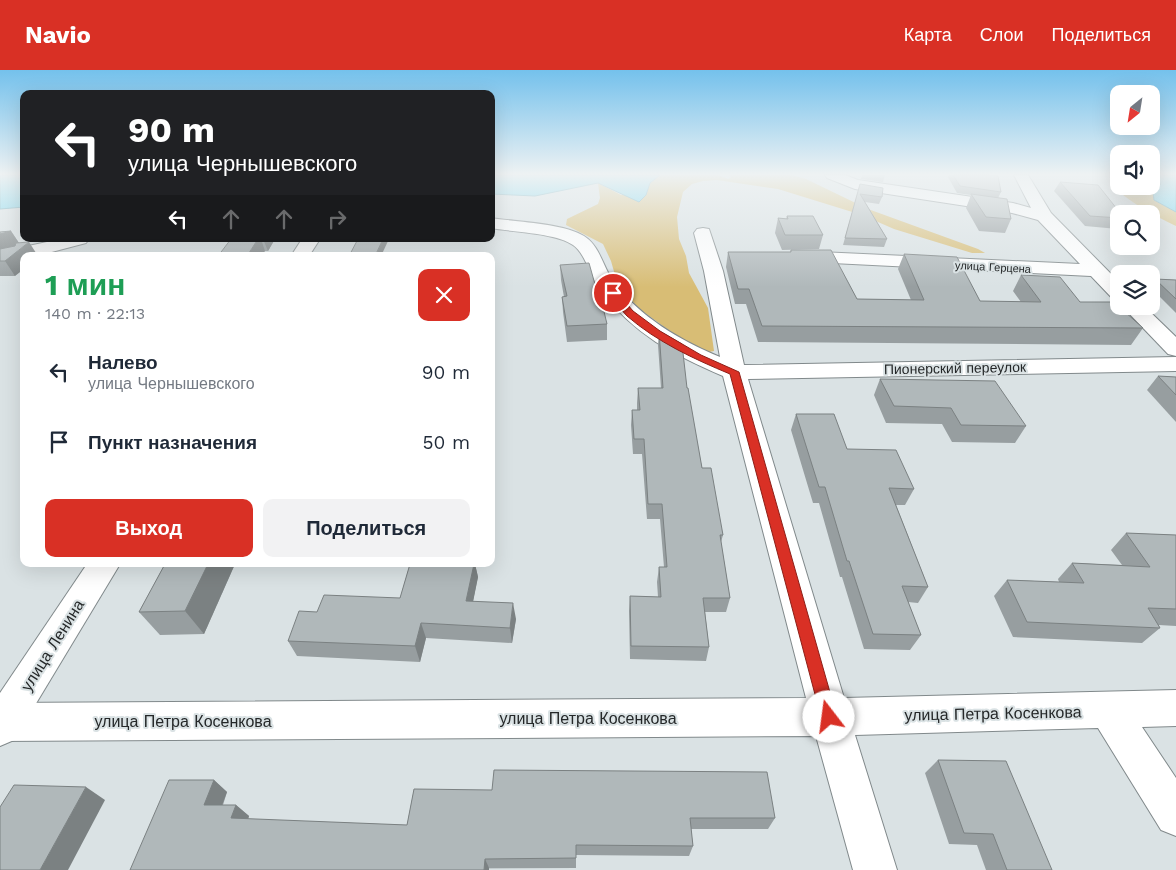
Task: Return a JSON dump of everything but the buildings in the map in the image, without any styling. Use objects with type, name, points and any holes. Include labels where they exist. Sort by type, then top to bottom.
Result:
[{"type":"street","points":[[1030,212],[1044,216]]},
{"type":"street","points":[[1042,212],[1110,285]]},
{"type":"street","points":[[495,224],[560,234],[577,239],[586,247],[604,282],[630,313],[657,333],[698,357],[734,372]]},
{"type":"street","points":[[29,252],[69,242]]},
{"type":"street","points":[[716,250],[734,372],[829,717],[875,870]]},
{"type":"street","points":[[0,258],[20,254]]},
{"type":"street","name":"улица Герцена","points":[[780,257],[829,257],[1027,269],[1094,270]]},
{"type":"street","points":[[1141,315],[1176,349]]},
{"type":"street","name":"Пионерский переулок","points":[[734,372],[1176,364]]},
{"type":"street","name":"улица Ленина","points":[[1,724],[102,567]]},
{"type":"street","name":"улица Петра Косенкова","points":[[1,724],[829,717],[1176,708]]},
{"type":"street","points":[[1108,710],[1176,815]]},
{"type":"shaded area","points":[[581,212],[678,212],[679,239],[686,256],[689,273],[708,308],[714,351],[704,353],[691,346],[638,308],[617,282],[611,261],[603,244],[566,225],[567,219]]},
{"type":"shaded area","points":[[853,212],[877,212],[985,253],[972,253],[894,229]]},
{"type":"shaded area","points":[[1160,212],[1176,212],[1176,226],[1160,218]]},
{"type":"route","points":[[613,293],[630,313],[657,333],[698,357],[734,372],[829,717]]}]
